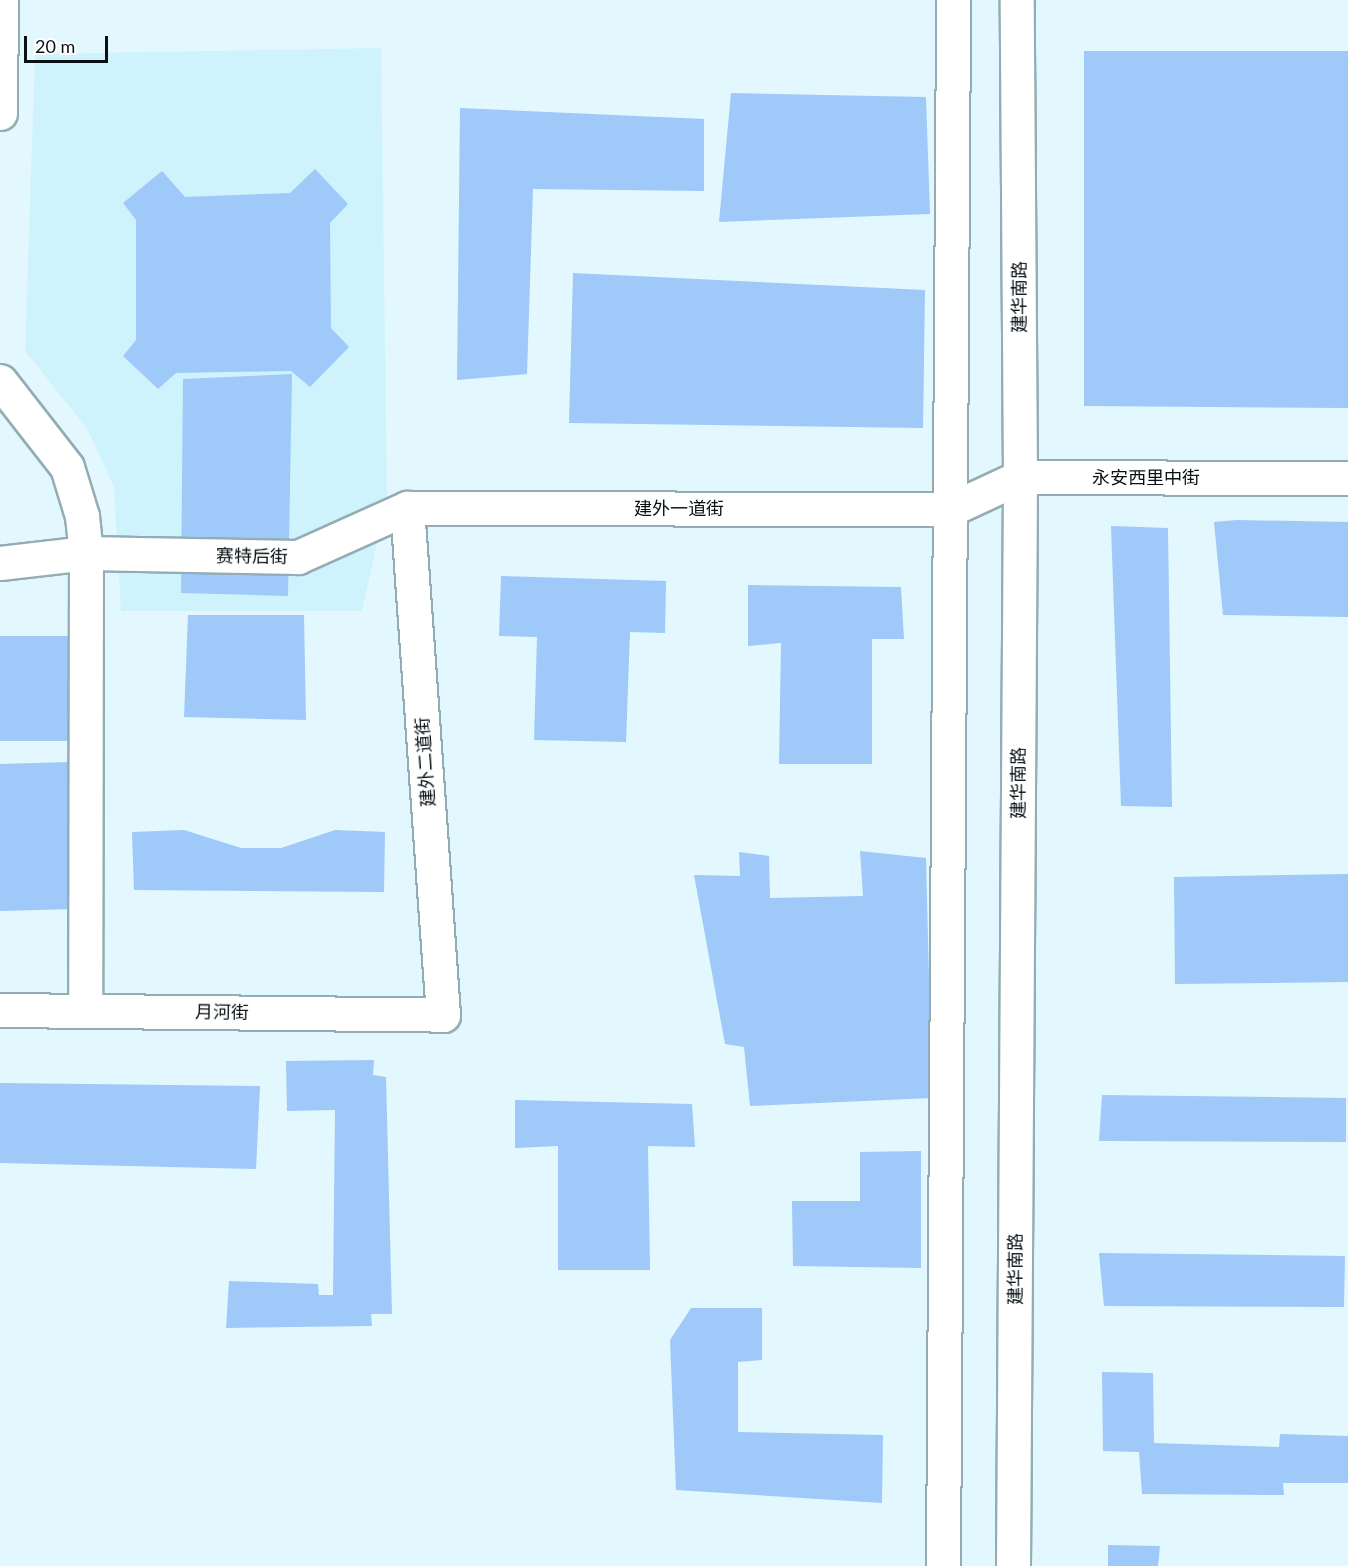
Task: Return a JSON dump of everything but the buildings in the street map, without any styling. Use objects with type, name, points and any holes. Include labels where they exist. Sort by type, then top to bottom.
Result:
[{"type":"street","points":[[0,112],[1,0]]},
{"type":"street","points":[[944,1566],[953,0]]},
{"type":"street","name":"建华南路","points":[[1013,1566],[1020,477],[1017,0]]},
{"type":"street","points":[[0,381],[67,466],[82,516],[86,553],[85,1011]]},
{"type":"street","name":"永安西里中街","points":[[951,509],[1020,477],[1348,478]]},
{"type":"street","name":"建外一道街","points":[[407,508],[951,509]]},
{"type":"street","name":"赛特后街","points":[[0,563],[86,553],[298,557],[407,508]]},
{"type":"street","name":"建外二道街","points":[[407,508],[443,1015]]},
{"type":"street","name":"月河街","points":[[0,1010],[443,1015]]},
{"type":"shaded area","points":[[381,48],[387,499],[362,611],[121,611],[114,487],[88,430],[25,351],[35,54]]}]
